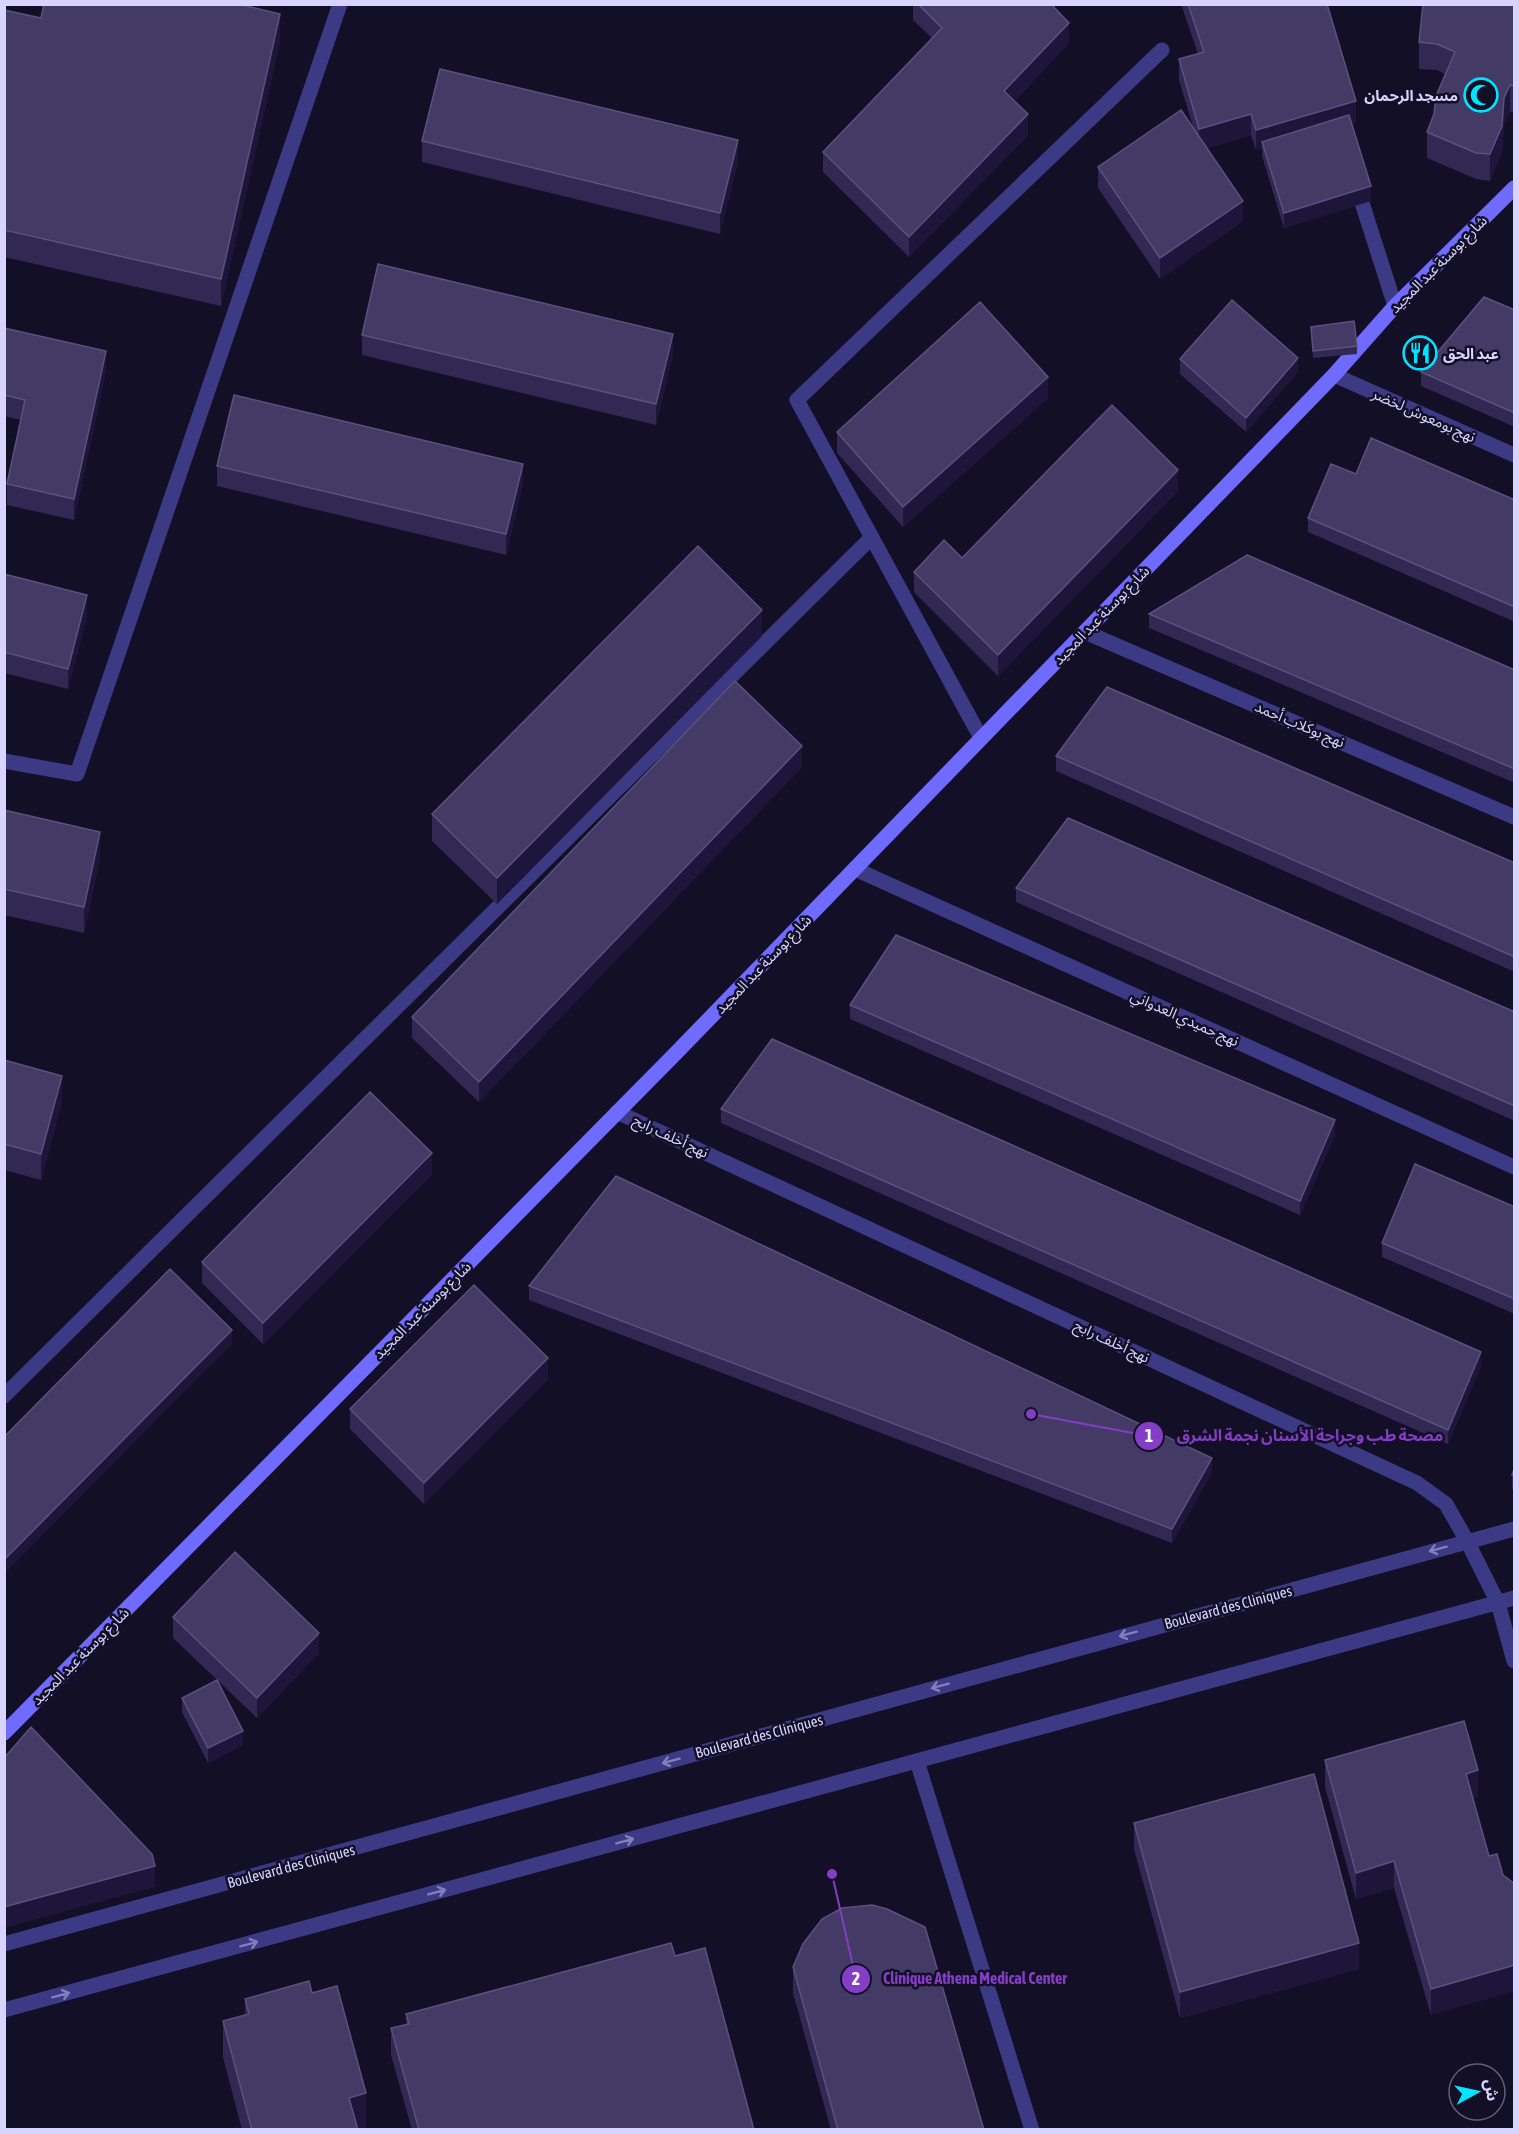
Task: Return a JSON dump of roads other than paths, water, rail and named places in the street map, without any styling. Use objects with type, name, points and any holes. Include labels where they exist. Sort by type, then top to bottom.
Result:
[{"type":"street","points":[[4,761],[77,774],[340,4]]},
{"type":"street","points":[[981,738],[797,400],[1162,50]]},
{"type":"street","points":[[1352,172],[1395,306]]},
{"type":"street","name":"شارع بوسنة عبد المجيد","points":[[4,1732],[855,869],[1334,375],[1395,306],[1515,188]]},
{"type":"street","name":"نهج بومعوش لخضر","points":[[1334,375],[1515,455]]},
{"type":"street","points":[[4,1396],[872,537]]},
{"type":"street","name":"نهج بوكلاب أحمد","points":[[1085,632],[1515,817]]},
{"type":"street","name":"نهج حميدي العدواني","points":[[855,869],[1515,1167]]},
{"type":"street","name":"نهج أخلف رابح","points":[[617,1112],[1417,1483],[1446,1504],[1467,1541],[1498,1603],[1515,1661]]},
{"type":"street","name":"Boulevard des Cliniques","points":[[4,1944],[1515,1529]]},
{"type":"street","points":[[4,2010],[1515,1598]]},
{"type":"street","points":[[917,1761],[1032,2130]]},
{"type":"place","name":"مسجد الرحمان","points":[[1481,95]]},
{"type":"place","name":"عبد الحق","points":[[1420,353]]},
{"type":"place","name":"مصحة طب وجراحة الأسنان نجمة الشرق","points":[[1031,1414]]},
{"type":"place","name":"Clinique Athena Medical Center","points":[[832,1874]]}]
